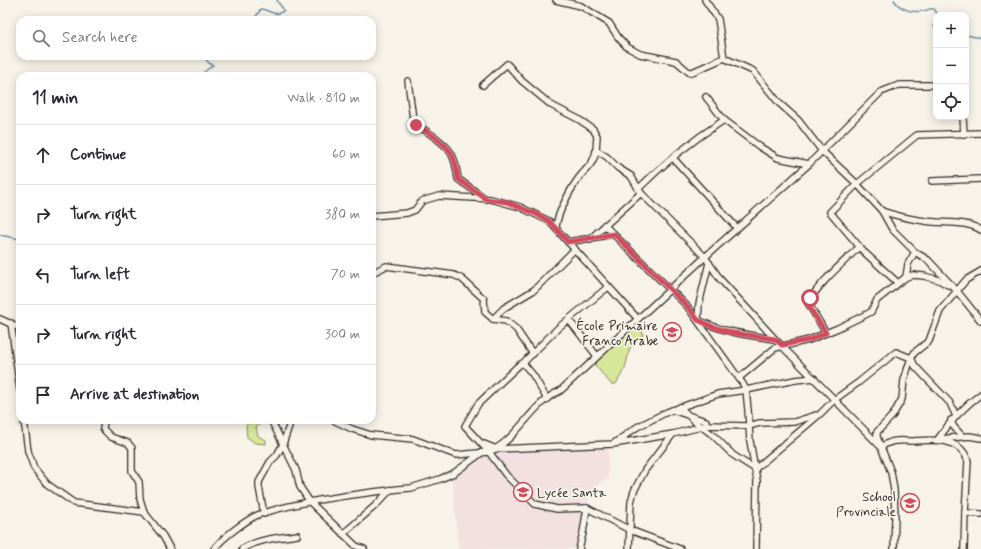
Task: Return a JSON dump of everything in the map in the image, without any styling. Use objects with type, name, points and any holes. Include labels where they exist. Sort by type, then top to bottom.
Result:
[{"type":"street","points":[[556,0],[581,6],[609,23],[627,47],[640,54],[676,62],[690,73],[724,58],[753,71],[779,103],[798,120],[822,151],[857,184],[882,211],[892,229],[915,252],[928,260],[981,320]]},
{"type":"street","points":[[705,0],[718,19],[724,58]]},
{"type":"street","points":[[483,85],[507,64],[522,81],[551,105],[578,119],[593,130],[597,136],[595,158],[589,168],[581,175],[560,210],[556,221],[556,228]]},
{"type":"street","points":[[408,81],[413,119],[416,125],[430,132],[453,156],[458,179],[486,199]]},
{"type":"street","points":[[496,450],[547,399],[560,391],[705,257],[810,164],[881,92],[899,85],[933,85]]},
{"type":"street","points":[[706,97],[724,120],[760,147],[778,158],[810,164]]},
{"type":"street","points":[[590,239],[673,158],[693,141],[724,120]]},
{"type":"street","points":[[963,120],[964,134]]},
{"type":"street","points":[[898,283],[859,247],[830,212],[857,184],[917,135],[981,133]]},
{"type":"street","points":[[596,150],[607,157],[618,168],[631,176],[639,191],[705,257],[720,278],[775,339],[881,447]]},
{"type":"street","points":[[673,158],[737,228]]},
{"type":"street","points":[[932,181],[981,179]]},
{"type":"street","points":[[376,216],[407,213],[414,210],[422,201],[439,196],[507,202],[549,221],[638,319]]},
{"type":"street","points":[[882,211],[893,215],[926,221],[965,224],[975,226],[981,230]]},
{"type":"street","points":[[604,225],[687,306],[740,378],[746,390],[748,426],[757,481],[756,549]]},
{"type":"street","points":[[568,242],[614,234]]},
{"type":"street","points":[[826,333],[808,303],[810,298],[830,275],[859,247]]},
{"type":"street","points":[[493,319],[504,308],[534,290],[575,249]]},
{"type":"street","points":[[906,277],[908,264],[915,252]]},
{"type":"street","points":[[698,320],[699,304],[709,263]]},
{"type":"street","points":[[376,271],[386,266],[454,275],[462,279],[484,299],[485,312],[493,319],[506,321],[516,329],[533,354]]},
{"type":"street","points":[[894,549],[894,490],[891,472],[881,447],[878,432],[893,415],[902,399],[904,380],[911,358],[915,352],[929,341],[940,311],[955,290],[966,280],[981,271]]},
{"type":"street","points":[[740,378],[775,348],[782,345],[809,340],[870,312],[877,300],[906,277],[913,275],[924,276],[939,280],[955,290]]},
{"type":"street","points":[[608,287],[558,328],[533,354],[519,365],[478,404],[465,426],[490,452],[506,475],[536,504],[557,509],[586,508],[630,530],[680,549]]},
{"type":"street","points":[[0,319],[16,326]]},
{"type":"street","points":[[569,320],[597,356]]},
{"type":"street","points":[[698,320],[713,327],[733,333],[775,339]]},
{"type":"street","points":[[11,323],[16,360]]},
{"type":"street","points":[[755,469],[820,414],[834,400],[896,352],[911,358],[915,366],[950,403],[954,418],[953,426],[962,437]]},
{"type":"street","points":[[523,363],[533,375],[547,399]]},
{"type":"street","points":[[613,444],[637,427],[672,410],[718,394],[814,378]]},
{"type":"street","points":[[938,439],[968,403],[981,394]]},
{"type":"street","points":[[680,407],[700,426],[713,435],[733,455],[755,469]]},
{"type":"street","points":[[672,410],[706,421]]},
{"type":"street","points":[[341,424],[371,435],[413,439],[456,455],[480,454],[496,450],[613,444],[673,434],[700,426],[748,426],[760,423],[794,422],[820,414]]},
{"type":"street","points":[[25,424],[28,451],[34,468],[48,484],[74,503],[144,512]]},
{"type":"street","points":[[104,424],[103,429],[111,437],[128,443],[132,448],[132,471],[139,482],[140,499],[144,512],[163,536],[170,549]]},
{"type":"street","points":[[273,424],[296,470],[300,487],[310,502],[356,546],[364,549]]},
{"type":"street","points":[[264,514],[259,487],[260,482],[270,462],[277,455],[283,444],[290,424]]},
{"type":"street","points":[[629,549],[631,502],[634,491],[645,470],[673,434]]},
{"type":"street","points":[[881,447],[890,441],[969,436],[981,438]]},
{"type":"street","points":[[938,439],[956,445],[965,453],[968,461],[964,549]]},
{"type":"street","points":[[480,443],[496,450]]},
{"type":"street","points":[[213,549],[235,529],[259,515],[310,502],[412,488],[454,473],[480,454]]},
{"type":"street","points":[[343,534],[376,505],[390,490]]},
{"type":"street","points":[[579,549],[583,533],[586,508]]},
{"type":"street","points":[[965,513],[981,514]]},
{"type":"street","points":[[242,549],[250,544],[262,540],[297,535]]},
{"type":"shaded area","name":"Lycée Santa","points":[[608,446],[608,478],[597,486],[589,499],[578,549],[458,549],[452,471],[495,451]]},
{"type":"green space","points":[[633,328],[642,328],[643,335],[630,348],[625,368],[616,384],[611,384],[594,364],[596,359]]},
{"type":"green space","points":[[247,424],[260,424],[256,427],[258,436],[266,440],[266,444],[255,443],[247,437],[246,426]]},
{"type":"waterway","points":[[256,16],[261,9],[273,13],[278,13],[284,10],[277,1],[278,0]]},
{"type":"waterway","points":[[894,0],[899,6],[906,10],[924,11],[934,9],[936,12]]},
{"type":"waterway","points":[[969,36],[981,38]]},
{"type":"waterway","points":[[204,72],[213,65],[206,60]]},
{"type":"waterway","points":[[0,235],[16,238]]},
{"type":"place","name":"École Primaire Franco Arabe","points":[[672,332]]},
{"type":"place","name":"Lycée Santa","points":[[523,492]]},
{"type":"place","name":"School Provinciale","points":[[910,503]]},
{"type":"route","points":[[416,125],[430,132],[453,156],[458,179],[486,199],[507,202],[536,214],[549,221],[568,242],[614,234],[687,306],[698,320],[713,327],[733,333],[775,339],[782,345],[809,340],[826,333],[810,308],[808,303],[810,298]]}]
